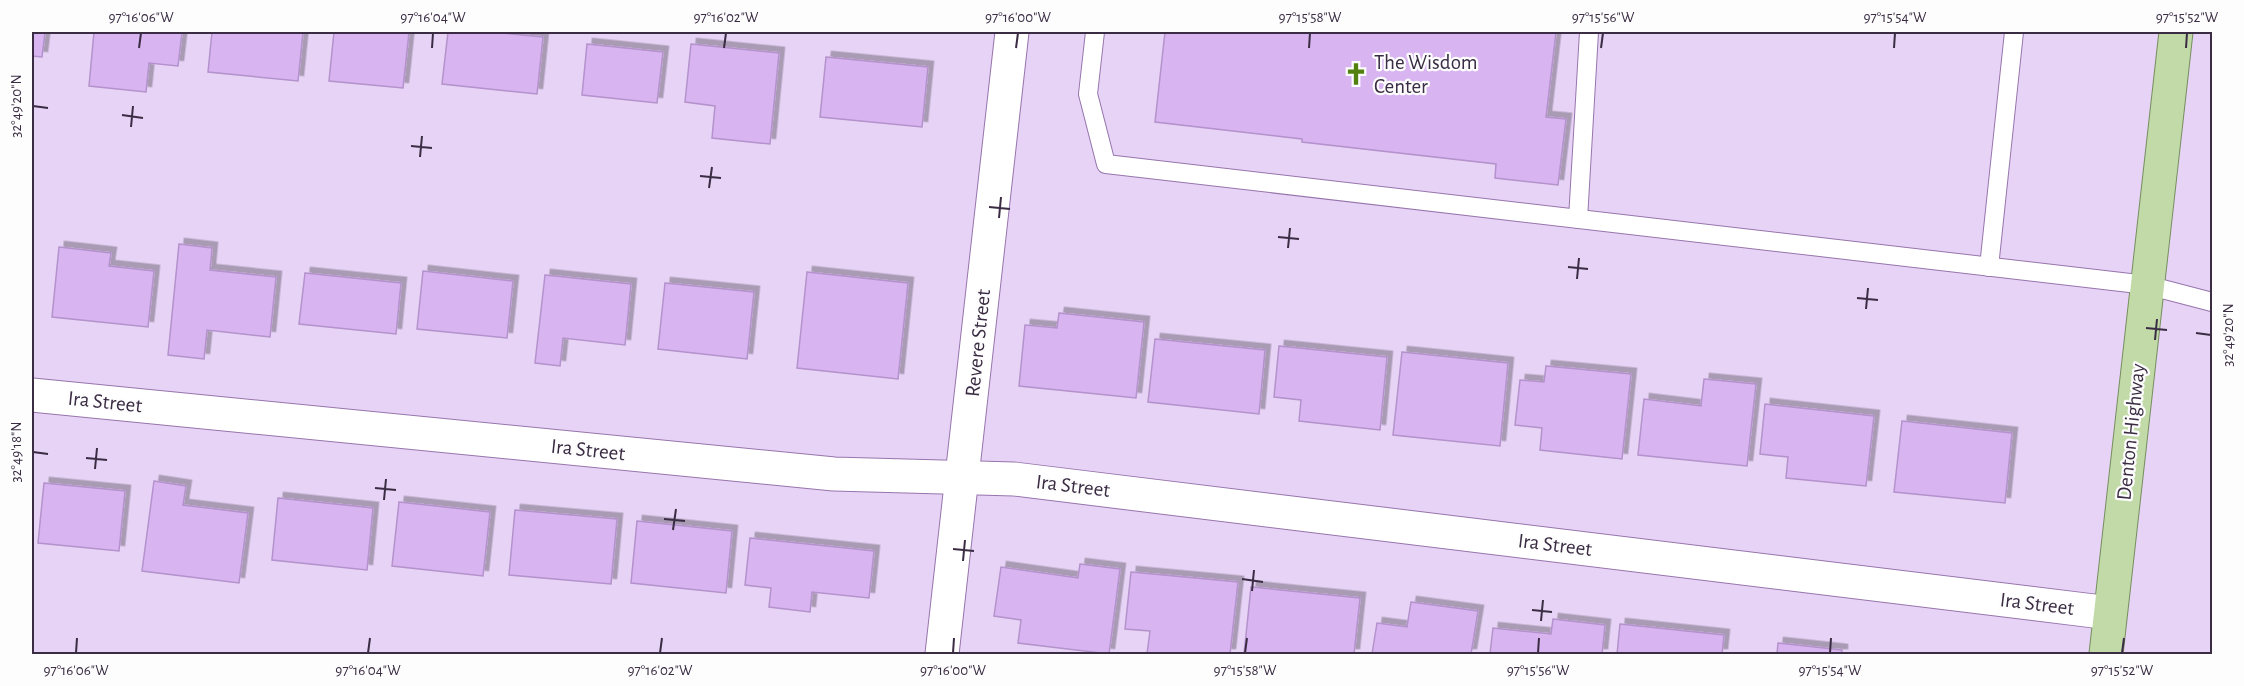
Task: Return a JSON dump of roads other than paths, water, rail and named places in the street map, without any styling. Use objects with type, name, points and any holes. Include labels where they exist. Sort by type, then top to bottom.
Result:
[{"type":"main road","name":"Denton Highway","points":[[2106,654],[2175,32]]},
{"type":"street","name":"Revere Street","points":[[942,654],[1012,32]]},
{"type":"street","name":"Ira Street","points":[[32,395],[834,474],[1014,478],[2110,613]]},
{"type":"lane","points":[[1095,32],[1088,94],[1106,164],[2147,285],[2212,302]]},
{"type":"lane","points":[[1578,219],[1588,32]]},
{"type":"lane","points":[[1989,267],[2014,32]]},
{"type":"place","name":"The Wisdom Center","points":[[1356,74]]}]
